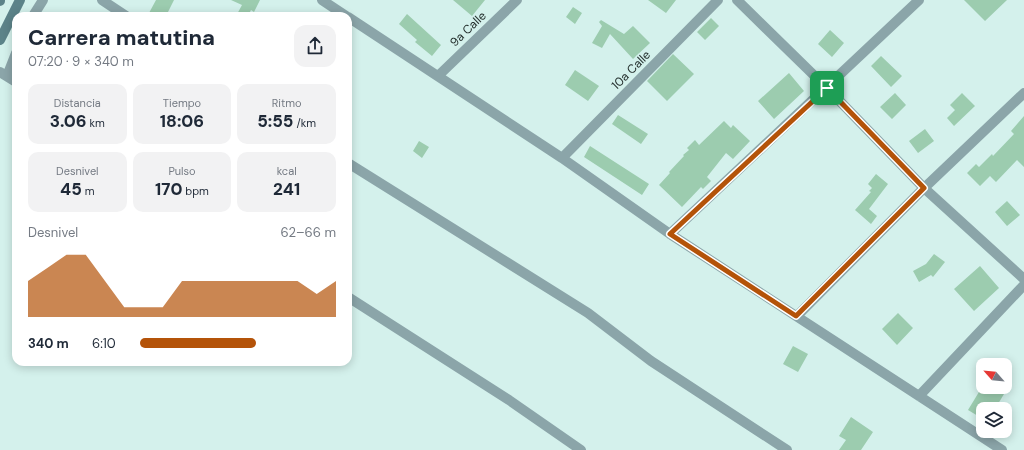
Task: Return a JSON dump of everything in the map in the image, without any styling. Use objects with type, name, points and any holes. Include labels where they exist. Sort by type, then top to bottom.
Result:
[{"type":"main road","points":[[14,12],[20,0]]},
{"type":"main road","points":[[0,40],[12,16]]},
{"type":"street","points":[[36,12],[43,0]]},
{"type":"street","points":[[102,0],[120,12]]},
{"type":"street","points":[[322,0],[340,12]]},
{"type":"street","name":"9a Calle","points":[[438,76],[517,0]]},
{"type":"street","name":"10a Calle","points":[[562,158],[718,0]]},
{"type":"street","points":[[737,0],[827,88],[924,188],[1024,279]]},
{"type":"street","points":[[670,234],[919,0]]},
{"type":"street","points":[[352,20],[562,158],[670,234],[1002,450]]},
{"type":"street","points":[[4,74],[12,60]]},
{"type":"street","points":[[796,316],[924,188],[1024,93]]},
{"type":"street","points":[[352,166],[588,313],[651,361],[787,450]]},
{"type":"street","points":[[919,396],[1024,285]]},
{"type":"street","points":[[352,299],[508,400],[581,450]]},
{"type":"building","points":[[156,0],[174,0],[168,12],[150,12]]},
{"type":"building","points":[[231,0],[260,0],[254,12],[251,10],[250,12],[238,12],[242,5]]},
{"type":"building","points":[[453,0],[485,0],[472,16]]},
{"type":"building","points":[[648,0],[676,0],[666,13]]},
{"type":"building","points":[[964,0],[1007,0],[985,21]]},
{"type":"building","points":[[573,7],[582,13],[575,24],[566,17]]},
{"type":"building","points":[[407,14],[441,45],[432,56],[415,42],[417,40],[399,24]]},
{"type":"building","points":[[711,18],[719,26],[705,40],[697,32]]},
{"type":"building","points":[[601,20],[624,34],[633,26],[650,43],[633,59],[610,34],[602,48],[592,43],[602,26],[599,22]]},
{"type":"building","points":[[830,30],[844,43],[832,57],[818,44]]},
{"type":"building","points":[[673,54],[694,74],[667,101],[647,81]]},
{"type":"building","points":[[881,56],[902,76],[891,87],[871,66]]},
{"type":"building","points":[[575,70],[599,86],[588,101],[565,85]]},
{"type":"building","points":[[789,73],[804,91],[774,119],[758,101]]},
{"type":"building","points":[[895,93],[906,105],[892,119],[880,107]]},
{"type":"building","points":[[962,93],[975,106],[954,126],[947,118],[955,110],[950,105]]},
{"type":"building","points":[[618,115],[648,134],[641,144],[612,124]]},
{"type":"building","points":[[1024,116],[1024,167],[1017,160],[996,182],[990,176],[980,186],[967,173],[976,164],[979,167],[992,154],[993,156],[1014,134],[1011,131]]},
{"type":"building","points":[[724,121],[731,128],[733,125],[750,141],[733,159],[726,153],[707,177],[711,181],[703,189],[701,187],[682,207],[659,185],[684,156],[683,155],[689,150],[687,148],[695,140],[699,145]]},
{"type":"building","points":[[925,129],[934,141],[918,153],[909,141]]},
{"type":"building","points":[[419,141],[429,147],[422,158],[413,151]]},
{"type":"building","points":[[590,146],[649,184],[642,195],[584,157]]},
{"type":"building","points":[[876,174],[888,184],[869,209],[877,216],[871,224],[855,210],[871,192],[869,191],[872,188],[868,184]]},
{"type":"building","points":[[1007,201],[1020,215],[1007,226],[995,212]]},
{"type":"building","points":[[934,254],[945,262],[933,277],[931,275],[919,282],[913,271],[926,264]]},
{"type":"building","points":[[980,266],[999,288],[974,311],[954,289]]},
{"type":"building","points":[[898,313],[913,328],[897,345],[882,329]]},
{"type":"building","points":[[793,346],[808,354],[798,372],[783,364]]},
{"type":"building","points":[[978,394],[1004,394],[999,402],[976,402],[976,415],[968,410]]},
{"type":"building","points":[[851,417],[873,432],[861,450],[839,450],[846,440],[839,436]]},
{"type":"route","points":[[827,88],[924,188],[796,316],[670,234],[827,88]]}]
